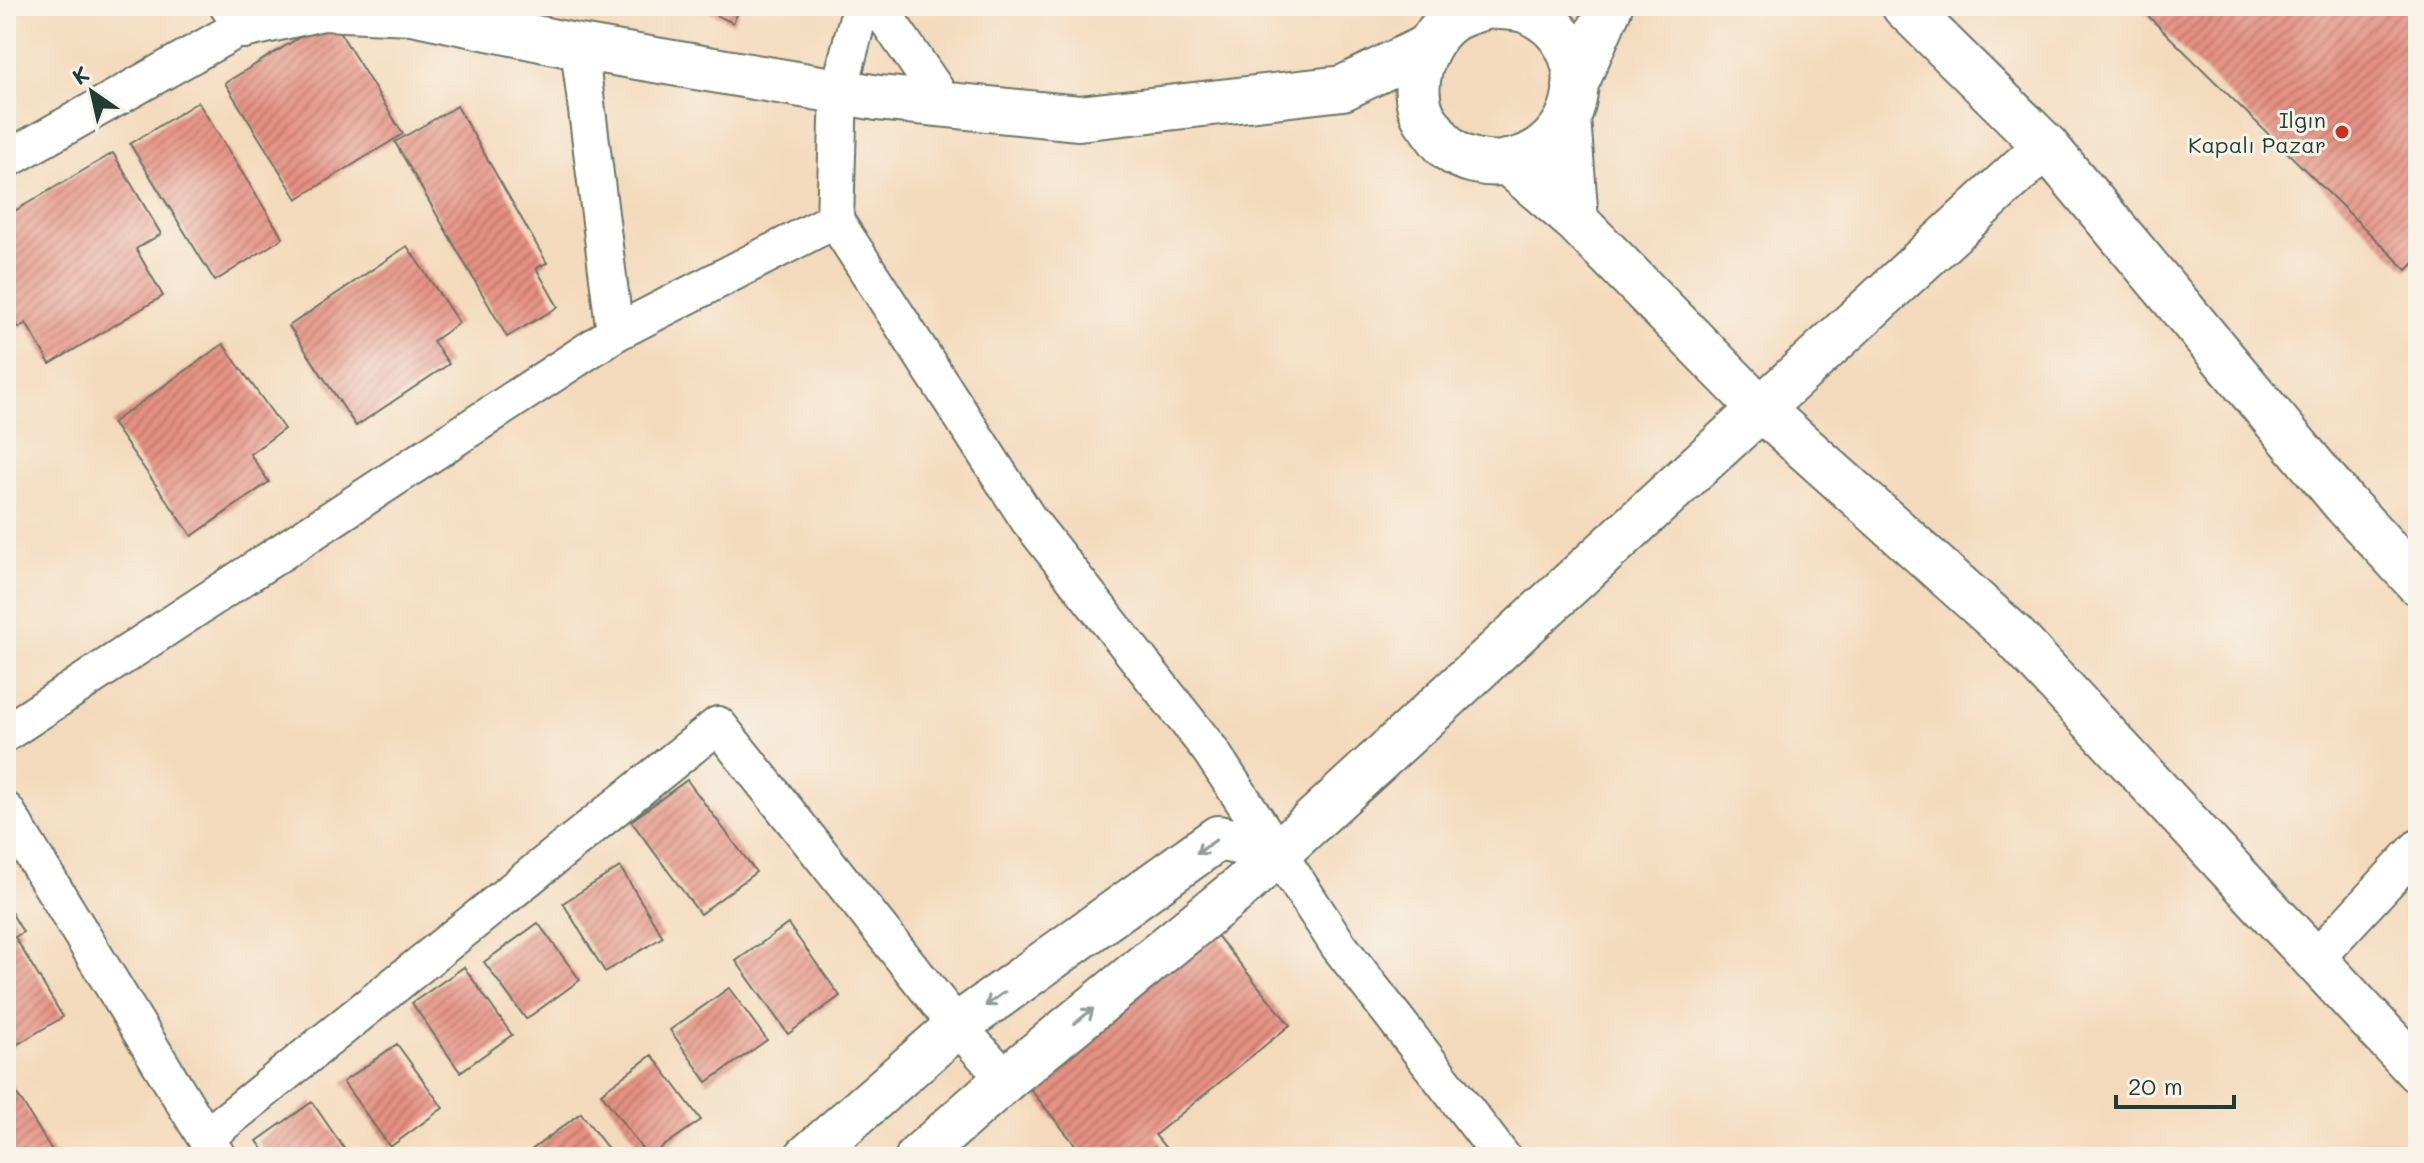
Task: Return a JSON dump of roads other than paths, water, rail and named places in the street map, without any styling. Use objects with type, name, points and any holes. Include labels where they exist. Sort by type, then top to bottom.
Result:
[{"type":"street","points":[[861,6],[839,91],[835,220],[1028,519],[1210,750],[1339,946],[1502,1157]]},
{"type":"street","points":[[878,6],[946,105]]},
{"type":"street","points":[[1427,47],[1417,84],[1426,122],[1450,151],[1486,165],[1524,161],[1556,139],[1610,6]]},
{"type":"street","points":[[1904,6],[2046,146],[2345,504],[2418,583]]},
{"type":"street","points":[[6,160],[236,16],[322,8],[412,12],[579,47],[839,91],[1079,118],[1343,88],[1427,47],[1453,19],[1511,7],[1558,33],[1575,67],[1571,102],[1576,221]]},
{"type":"street","points":[[579,47],[615,333]]},
{"type":"street","points":[[1343,88],[1426,122]]},
{"type":"street","points":[[918,1157],[1006,1079],[1241,887],[2046,146]]},
{"type":"street","points":[[1507,162],[1576,221],[1759,407],[2012,634],[2418,1071]]},
{"type":"street","points":[[6,733],[615,333],[835,220]]},
{"type":"street","points":[[6,811],[212,1147],[718,725],[957,1026],[1006,1079]]},
{"type":"street","points":[[807,1157],[957,1026],[1218,838],[1279,851]]},
{"type":"street","points":[[2315,959],[2418,848]]},
{"type":"place","name":"Ilgın Kapalı Pazar","points":[[2342,132]]}]
